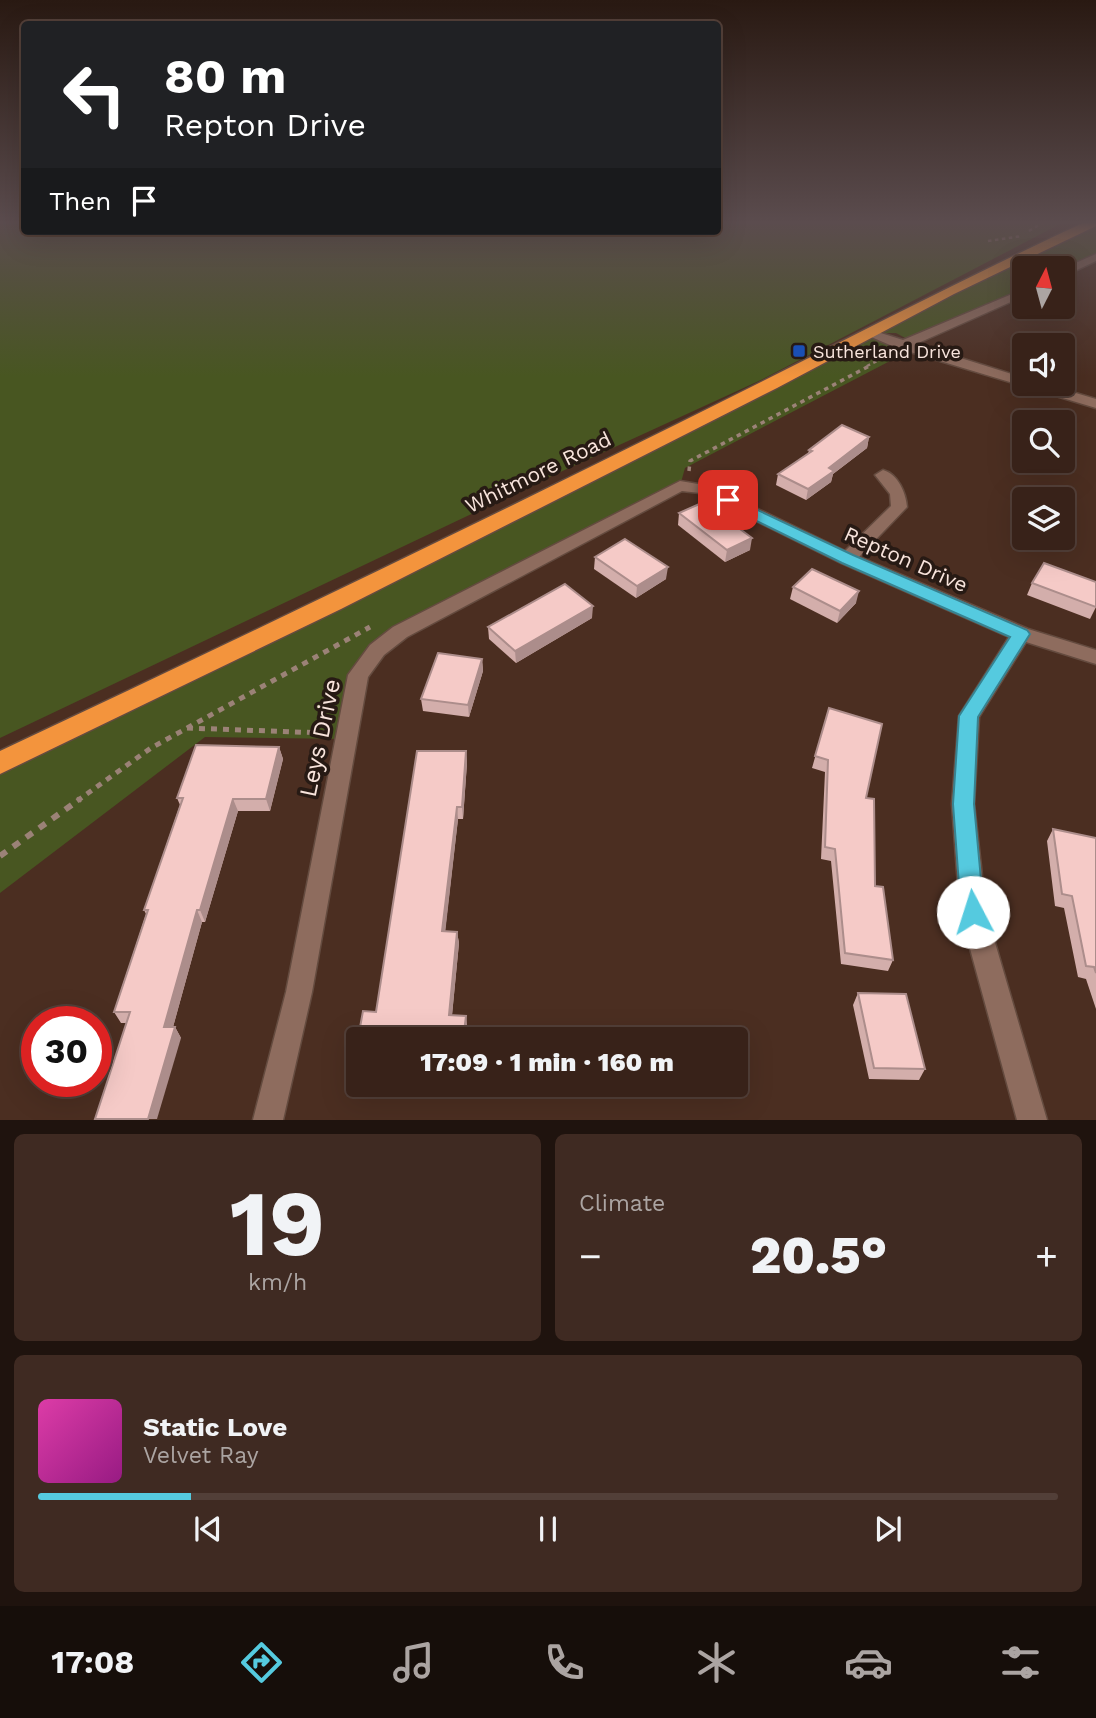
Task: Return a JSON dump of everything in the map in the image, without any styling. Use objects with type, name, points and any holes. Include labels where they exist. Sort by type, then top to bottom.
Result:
[{"type":"highway","name":"Whitmore Road","points":[[0,763],[333,604],[986,273]]},
{"type":"street","points":[[902,345],[1012,297]]},
{"type":"street","points":[[869,333],[1012,379]]},
{"type":"street","points":[[1069,396],[1096,404]]},
{"type":"street","points":[[848,559],[899,508],[898,493],[883,475]]},
{"type":"street","name":"Leys Drive","points":[[268,1119],[299,992],[345,733],[358,675],[377,650],[397,634],[680,486],[695,488]]},
{"type":"street","name":"Repton Drive","points":[[695,488],[848,559],[1021,634],[1096,657]]},
{"type":"street","points":[[1021,634],[969,716],[963,804],[973,912],[1032,1119]]},
{"type":"path","points":[[695,488],[690,461],[902,345]]},
{"type":"path","points":[[0,856],[151,748],[186,728],[368,627],[397,634]]},
{"type":"path","points":[[186,728],[345,733]]},
{"type":"green space","points":[[0,273],[966,273],[761,380],[543,480],[0,738]]},
{"type":"green space","points":[[990,273],[1012,273],[1012,297],[909,340],[896,333],[871,333],[913,349],[685,468],[680,486],[377,650],[344,739],[205,737],[0,893],[0,763]]},
{"type":"building","points":[[842,425],[869,437],[829,468],[834,471],[808,489],[778,474],[812,451],[809,450]]},
{"type":"building","points":[[704,502],[752,538],[727,550],[679,513]]},
{"type":"building","points":[[625,539],[668,567],[637,586],[595,557]]},
{"type":"building","points":[[1044,563],[1096,582],[1096,607],[1032,583]]},
{"type":"building","points":[[812,569],[859,591],[840,611],[793,587]]},
{"type":"building","points":[[565,584],[593,606],[515,651],[488,627]]},
{"type":"building","points":[[438,653],[482,659],[468,705],[421,699]]},
{"type":"building","points":[[829,708],[882,724],[866,798],[874,799],[875,886],[883,887],[893,960],[845,953],[835,849],[825,847],[828,760],[815,756]]},
{"type":"building","points":[[196,745],[279,747],[266,799],[233,799],[200,910],[197,910],[164,1027],[175,1027],[148,1119],[95,1119],[102,1097],[112,1097],[112,1067],[130,1012],[114,1012],[148,910],[144,910],[183,798],[177,798]]},
{"type":"building","points":[[417,751],[466,751],[462,807],[457,807],[442,931],[457,932],[449,1015],[466,1016],[465,1027],[360,1027],[363,1011],[376,1012]]},
{"type":"building","points":[[1053,829],[1096,838],[1096,973],[1094,967],[1086,966],[1072,896],[1062,894]]},
{"type":"building","points":[[858,993],[906,994],[925,1069],[874,1068]]},
{"type":"place","name":"Sutherland Drive","points":[[799,351]]},
{"type":"route","points":[[728,500],[848,559],[1021,634],[969,716],[963,804],[973,912]]}]
